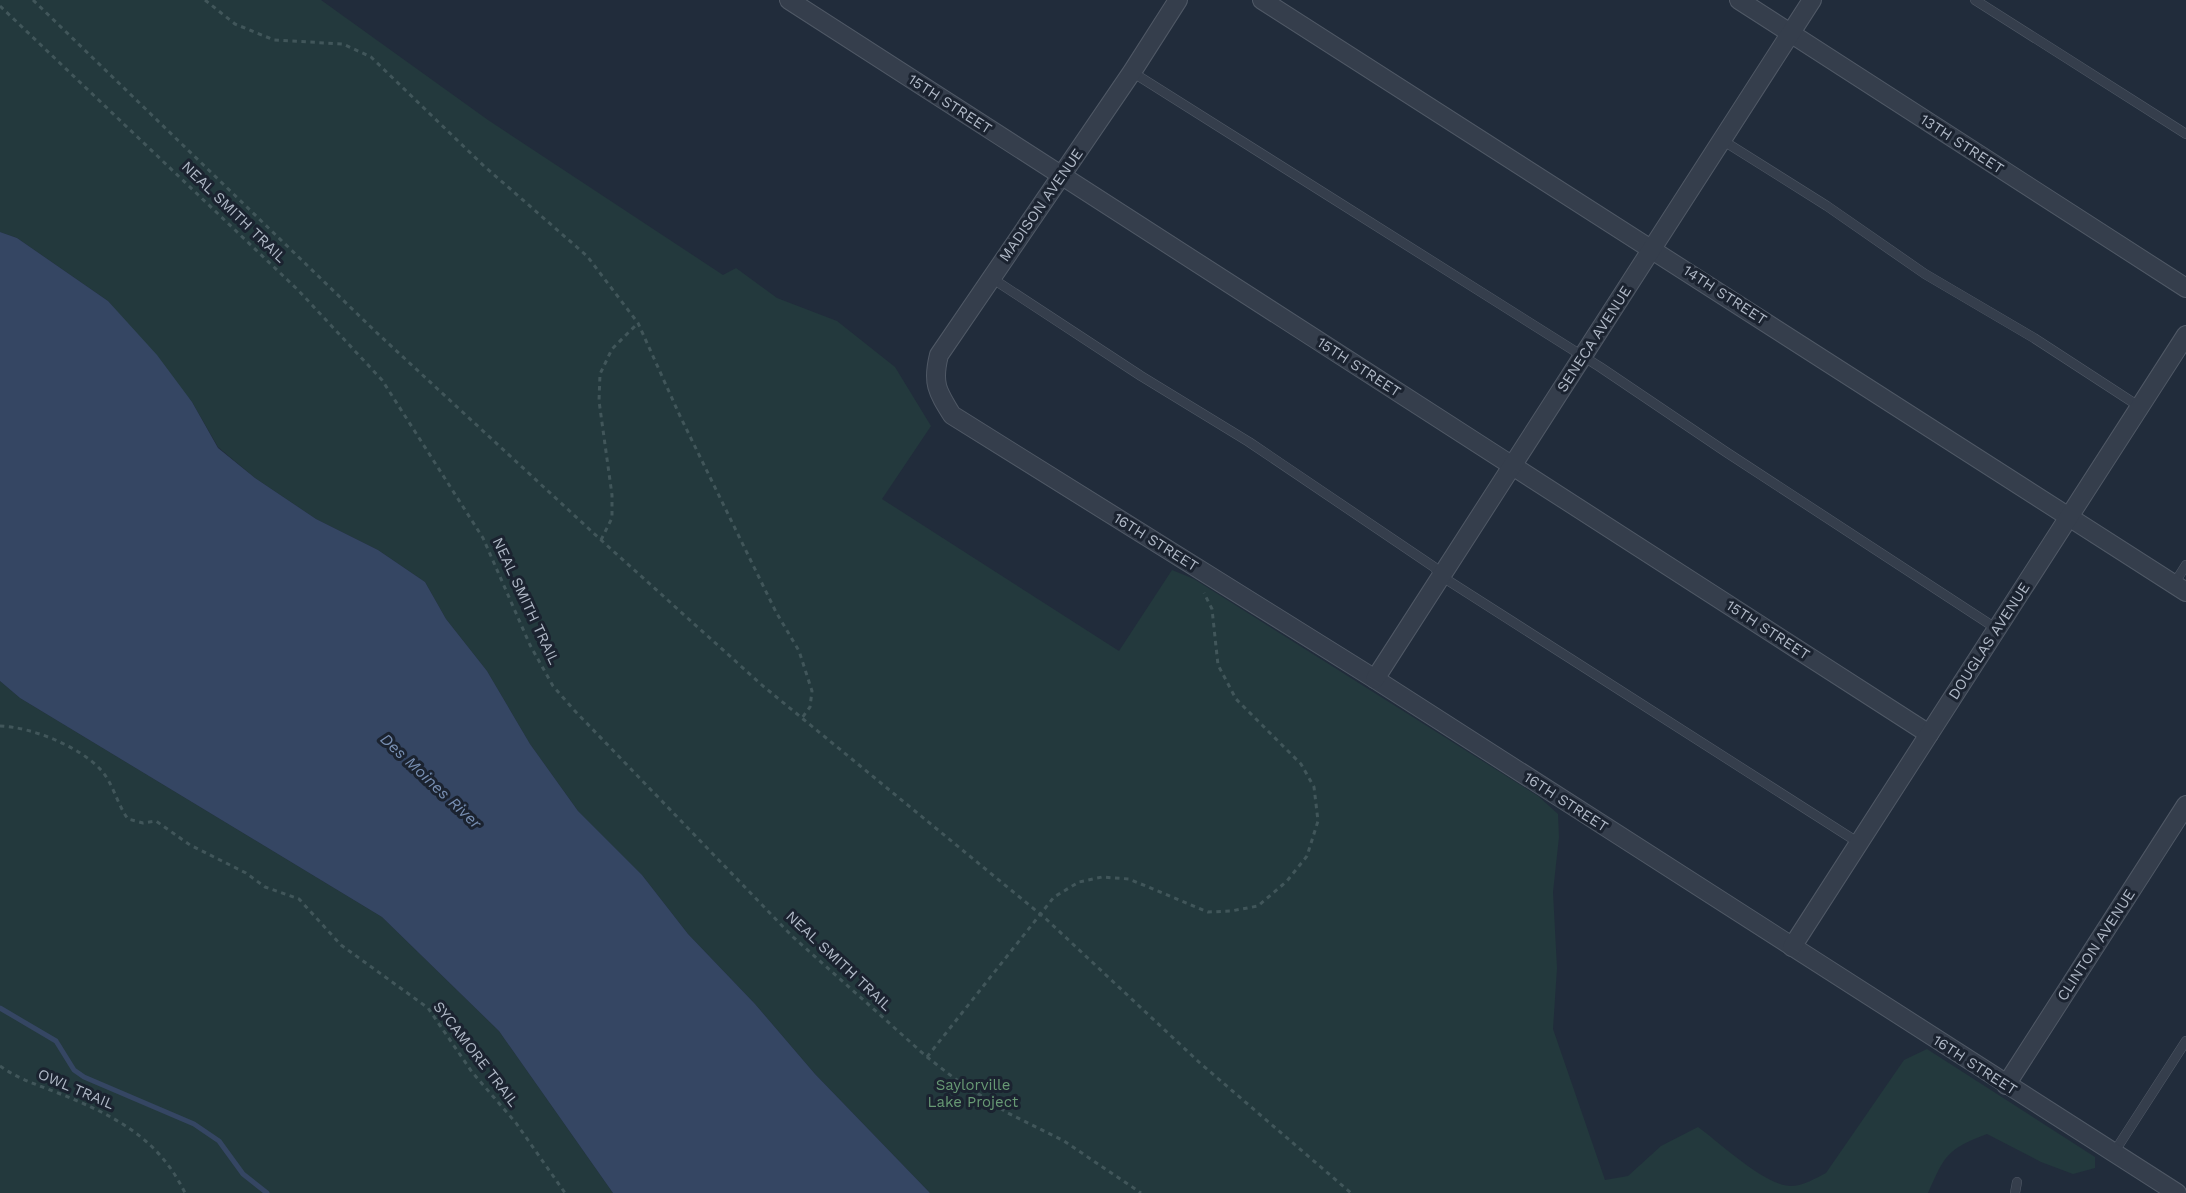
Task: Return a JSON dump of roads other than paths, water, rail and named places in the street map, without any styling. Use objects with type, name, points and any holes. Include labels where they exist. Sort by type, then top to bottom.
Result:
[{"type":"street","name":"15TH STREET","points":[[789,0],[1929,734]]},
{"type":"street","name":"MADISON AVENUE","points":[[952,415],[938,392],[934,374],[939,355],[990,277],[1062,176],[1178,0]]},
{"type":"street","name":"14TH STREET","points":[[1262,0],[2180,588]]},
{"type":"street","name":"13TH STREET","points":[[1739,0],[2186,288]]},
{"type":"street","name":"SENECA AVENUE","points":[[1375,679],[1812,0]]},
{"type":"street","name":"DOUGLAS AVENUE","points":[[1792,947],[2186,335]]},
{"type":"street","name":"16TH STREET","points":[[952,415],[1375,679],[2177,1193]]},
{"type":"street","name":"CLINTON AVENUE","points":[[2006,1085],[2186,805]]},
{"type":"lane","points":[[1975,0],[2186,134]]},
{"type":"lane","points":[[1132,72],[1582,357],[1997,629]]},
{"type":"lane","points":[[1722,140],[1827,206],[1925,274],[2034,338],[2140,407]]},
{"type":"lane","points":[[990,277],[1141,376],[1249,442],[1434,567],[1441,576],[1859,843]]},
{"type":"lane","points":[[2180,588],[2186,565]]},
{"type":"lane","points":[[2113,1154],[2186,1041]]},
{"type":"lane","points":[[2015,1193],[2017,1182]]},
{"type":"water","name":"Des Moines River","points":[[0,232],[17,238],[108,301],[157,355],[192,402],[218,448],[255,478],[316,519],[378,550],[425,582],[446,619],[487,671],[530,744],[578,811],[642,875],[688,934],[755,1004],[815,1074],[930,1193],[613,1193],[499,1031],[382,917],[20,698],[0,681]]},
{"type":"waterway","points":[[0,1008],[56,1041],[74,1070],[84,1077],[194,1124],[219,1141],[243,1174],[267,1193]]},
{"type":"park label","name":"Saylorville Lake Project","points":[[973,1094]]}]
